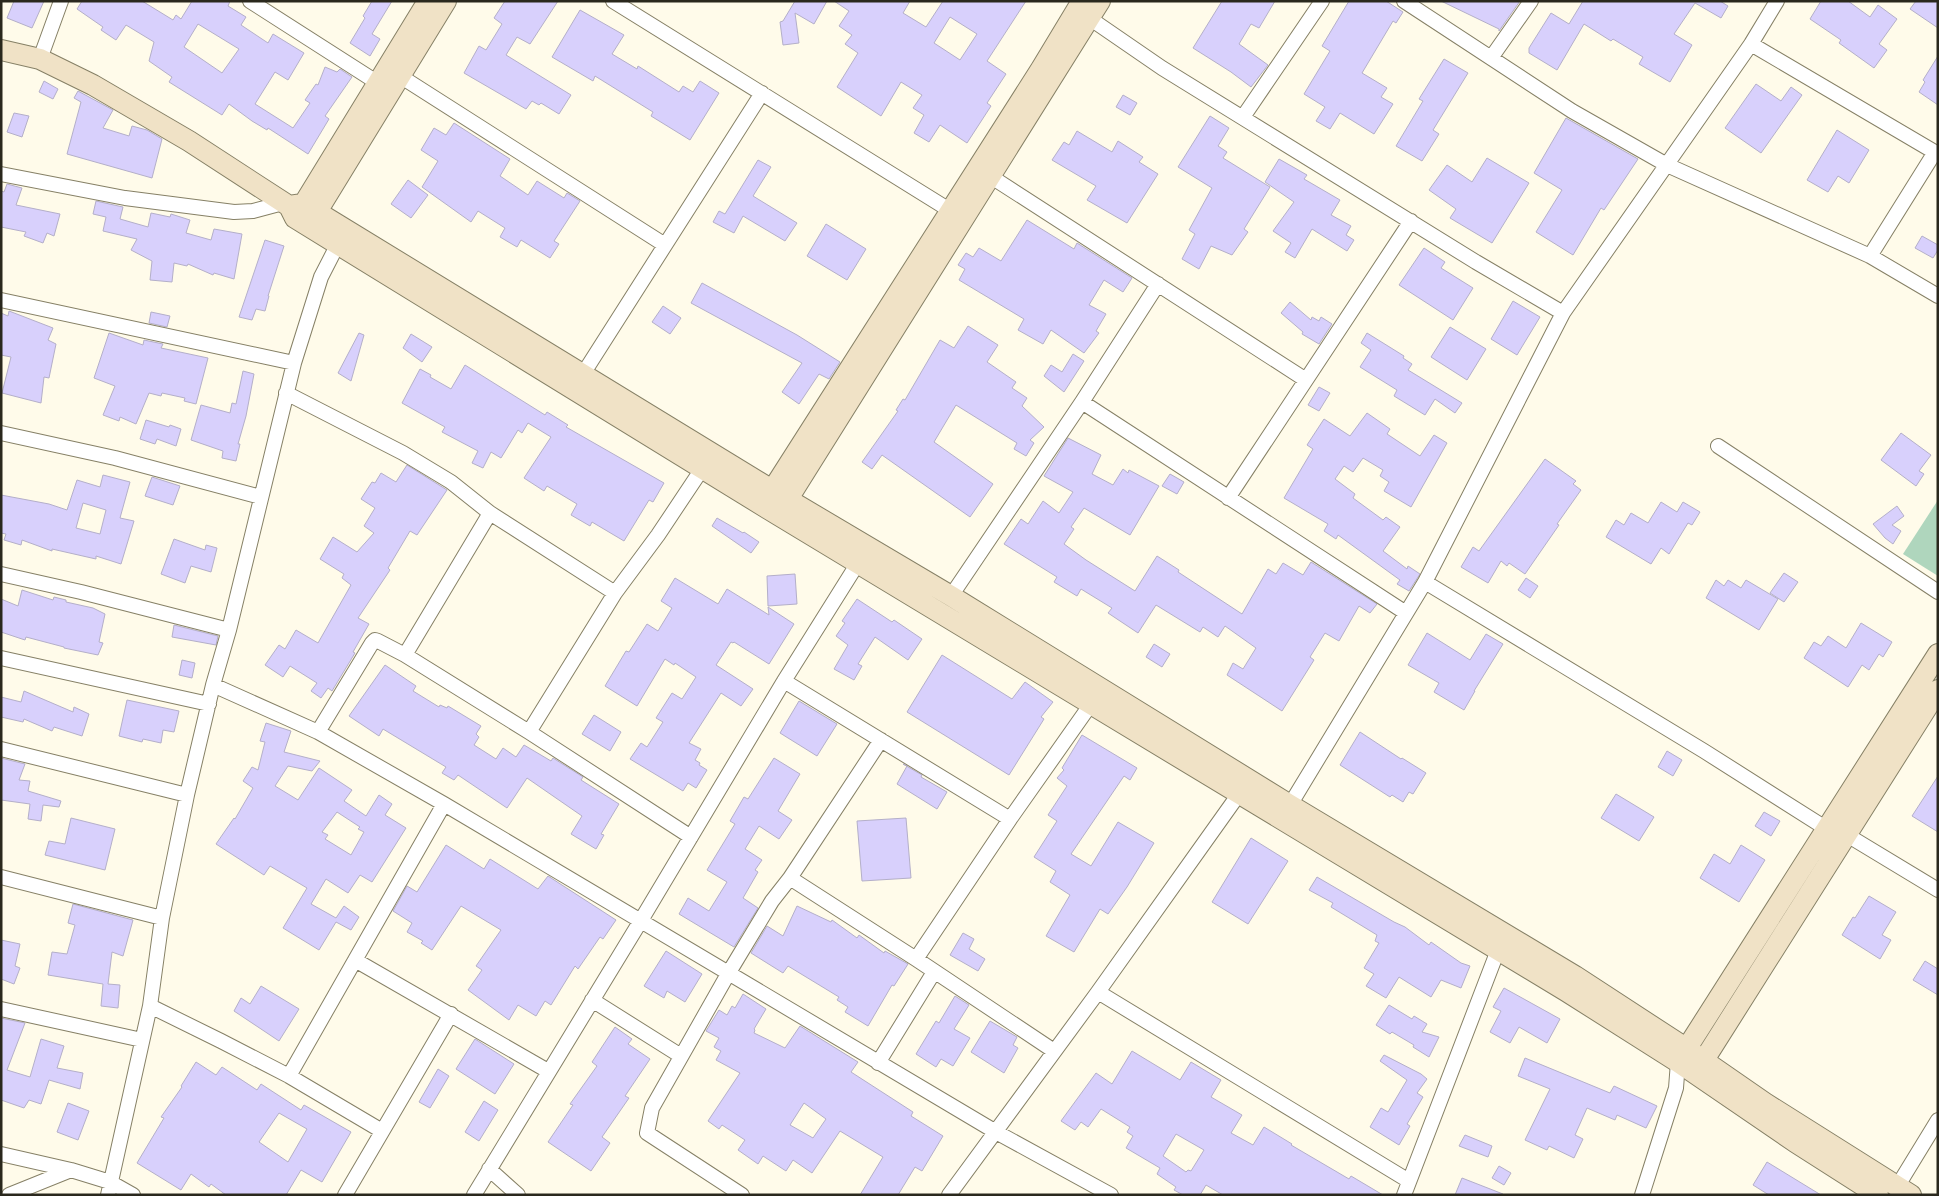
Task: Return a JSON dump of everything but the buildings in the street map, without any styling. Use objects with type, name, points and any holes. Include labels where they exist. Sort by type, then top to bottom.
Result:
[{"type":"street","points":[[40,59],[62,1]]},
{"type":"street","points":[[250,1],[378,83]]},
{"type":"street","points":[[299,212],[428,1]]},
{"type":"street","points":[[299,212],[400,76],[446,1]]},
{"type":"street","points":[[613,1],[951,210]]},
{"type":"street","points":[[1243,117],[1322,1]]},
{"type":"street","points":[[1404,1],[1572,111],[1667,166],[1870,256],[1938,296]]},
{"type":"street","points":[[1491,58],[1531,1]]},
{"type":"street","points":[[1290,805],[1425,582],[1563,312],[1751,44],[1777,1]]},
{"type":"street","points":[[1087,7],[1162,68],[1411,222],[1563,312]]},
{"type":"street","points":[[775,502],[990,176],[1087,7]]},
{"type":"street","points":[[775,502],[951,210],[1087,7]]},
{"type":"street","points":[[1751,44],[1936,153],[1870,256]]},
{"type":"street","points":[[1,50],[40,59],[119,99],[189,141],[299,212],[583,374],[775,502],[858,563],[1498,950],[1682,1055]]},
{"type":"street","points":[[400,76],[665,246]]},
{"type":"street","points":[[583,374],[762,93]]},
{"type":"street","points":[[1,174],[125,198],[234,212],[299,212]]},
{"type":"street","points":[[990,176],[1306,380]]},
{"type":"street","points":[[1228,498],[1411,222]]},
{"type":"street","points":[[109,1188],[150,1006],[162,918],[187,795],[213,685],[286,393],[312,299],[342,237]]},
{"type":"street","points":[[342,237],[465,324],[702,469],[775,502],[951,596],[1290,805],[1512,938],[1699,1067],[1795,1142],[1878,1195]]},
{"type":"street","points":[[951,596],[1082,402],[1158,284]]},
{"type":"street","points":[[1,300],[294,363]]},
{"type":"street","points":[[286,393],[403,453],[451,482],[490,513],[615,593]]},
{"type":"street","points":[[1082,402],[1406,614]]},
{"type":"street","points":[[1,433],[114,458],[261,497]]},
{"type":"street","points":[[1718,446],[1938,592]]},
{"type":"street","points":[[528,732],[615,593],[658,535],[702,469]]},
{"type":"street","points":[[405,655],[490,513]]},
{"type":"street","points":[[474,1195],[784,681],[858,563]]},
{"type":"street","points":[[1,574],[81,592],[228,630]]},
{"type":"street","points":[[1425,582],[1687,741],[1827,829]]},
{"type":"street","points":[[318,732],[375,640],[405,655],[691,837]]},
{"type":"street","points":[[1642,1195],[1676,1088],[1682,1055],[1938,654]]},
{"type":"street","points":[[1,658],[209,704]]},
{"type":"street","points":[[784,681],[1010,818]]},
{"type":"street","points":[[213,685],[318,732],[444,804],[996,1132],[1111,1195]]},
{"type":"street","points":[[1676,1088],[1699,1067],[1938,690]]},
{"type":"street","points":[[916,959],[1010,818],[1091,704]]},
{"type":"street","points":[[742,1195],[647,1133],[652,1108],[772,901],[790,878],[880,740]]},
{"type":"street","points":[[1,749],[187,795]]},
{"type":"street","points":[[949,1195],[1098,992],[1239,794]]},
{"type":"street","points":[[288,1076],[444,804]]},
{"type":"street","points":[[1848,834],[1938,890]]},
{"type":"street","points":[[1,877],[162,918]]},
{"type":"street","points":[[790,878],[1054,1051]]},
{"type":"street","points":[[1098,992],[1407,1188],[1498,950]]},
{"type":"street","points":[[355,960],[452,1014],[548,1071]]},
{"type":"street","points":[[878,1063],[934,972]]},
{"type":"street","points":[[592,1000],[681,1056]]},
{"type":"street","points":[[150,1006],[288,1076],[382,1131]]},
{"type":"street","points":[[1,1008],[142,1040]]},
{"type":"street","points":[[345,1195],[452,1014]]},
{"type":"street","points":[[1699,1067],[1765,1103],[1904,1191],[1938,1120]]},
{"type":"street","points":[[1,1154],[71,1170],[109,1188],[133,1195]]},
{"type":"street","points":[[489,1169],[518,1195]]},
{"type":"street","points":[[9,1195],[71,1170]]},
{"type":"green space","points":[[1938,500],[1938,576],[1903,554]]}]
